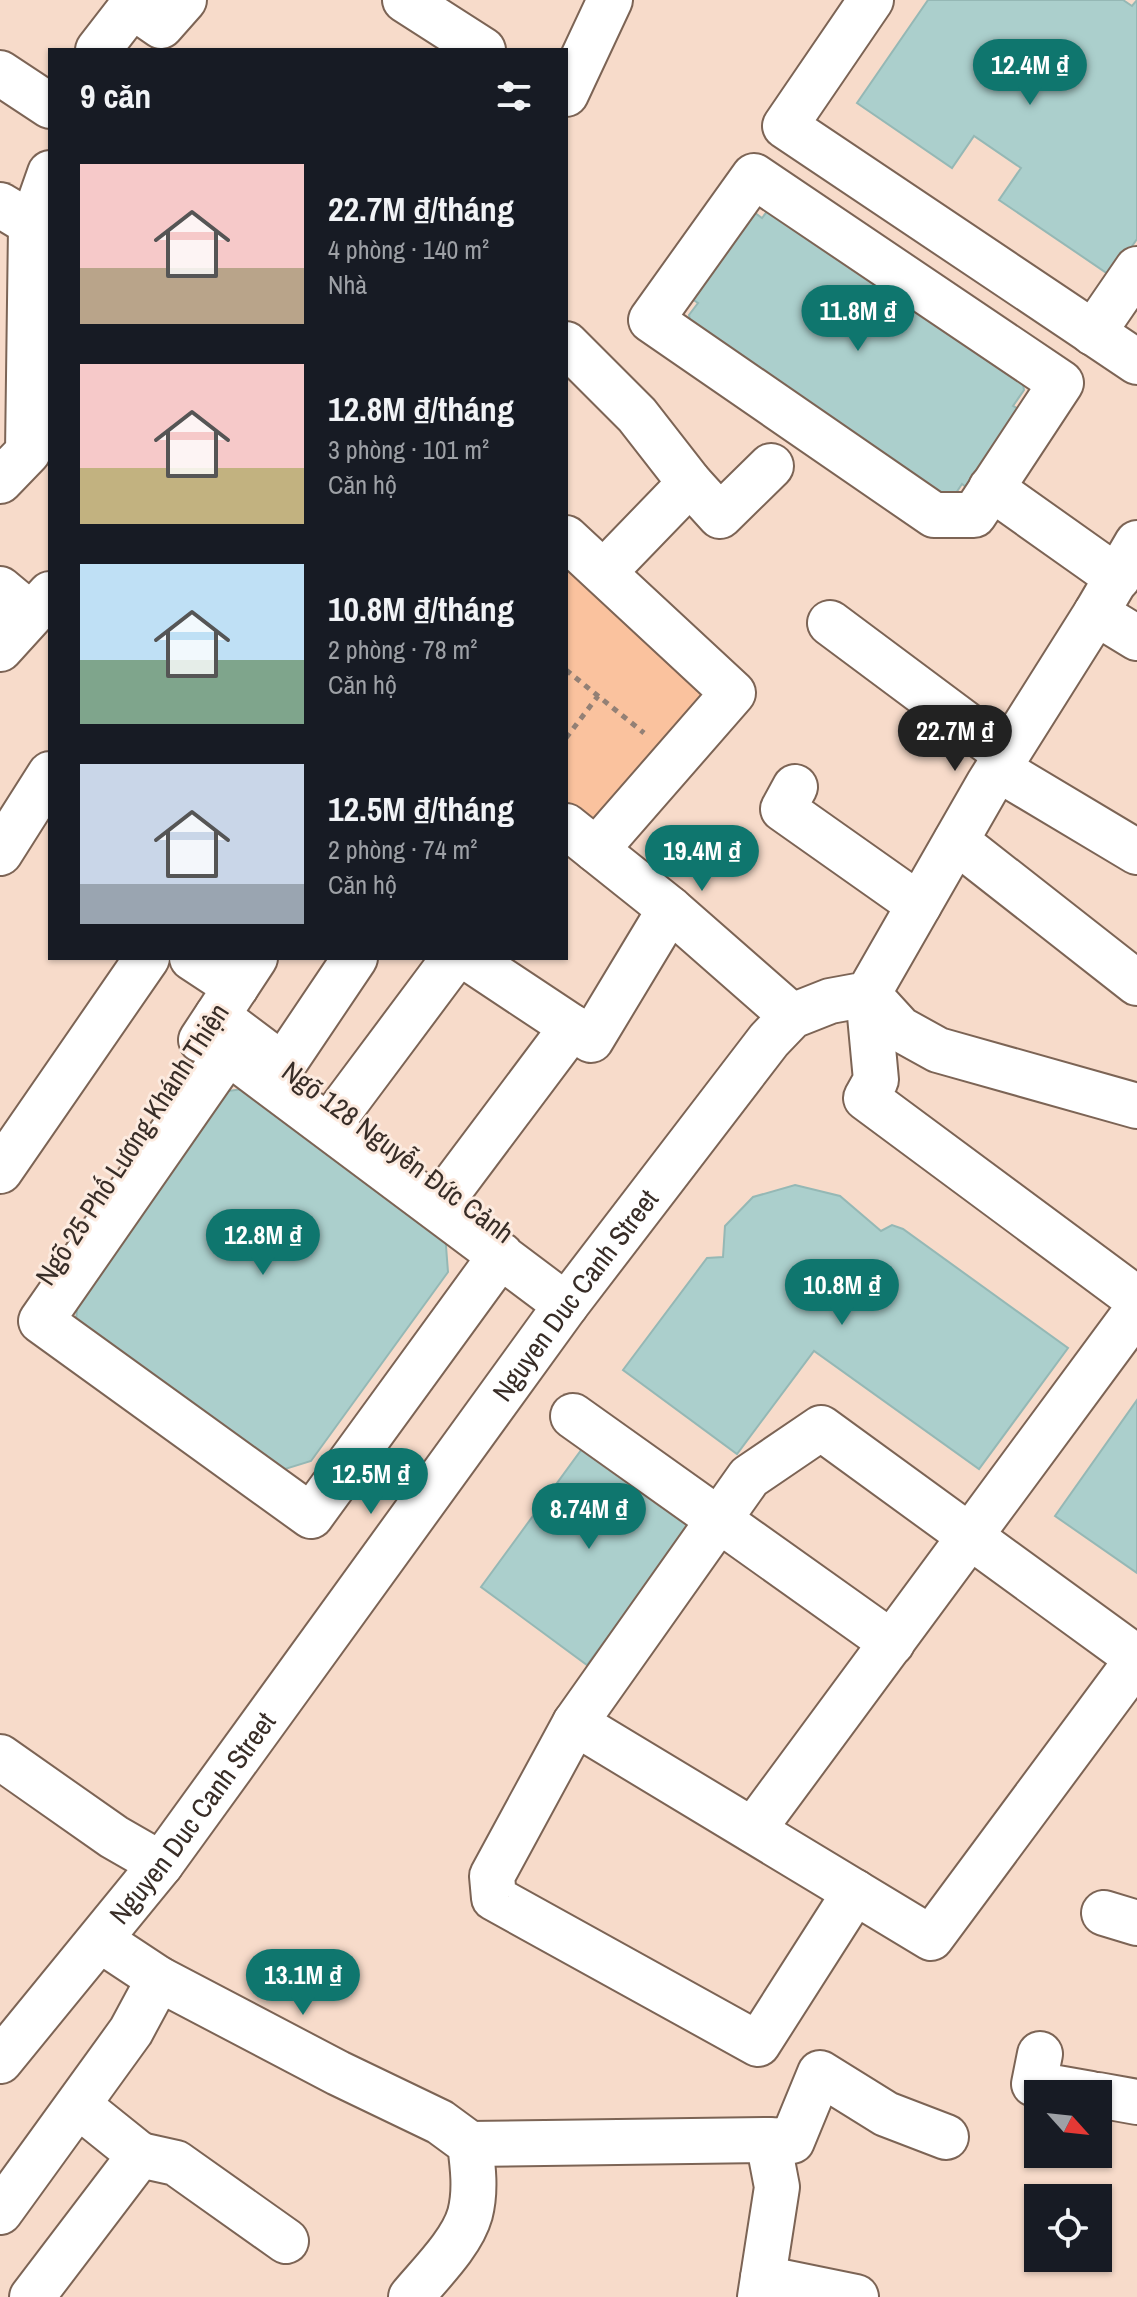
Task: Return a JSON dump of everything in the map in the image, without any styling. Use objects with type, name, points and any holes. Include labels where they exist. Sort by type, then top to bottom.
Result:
[{"type":"street","points":[[104,23],[132,6],[161,26],[184,0]]},
{"type":"street","points":[[405,0],[480,48]]},
{"type":"street","points":[[568,90],[610,0]]},
{"type":"street","points":[[871,0],[785,126],[1137,362]]},
{"type":"street","points":[[0,73],[48,105]]},
{"type":"street","points":[[20,462],[40,327],[16,215],[48,175]]},
{"type":"street","points":[[754,176],[1061,383],[991,488],[974,515],[934,515],[651,320],[754,176]]},
{"type":"street","points":[[1093,333],[1137,269]]},
{"type":"street","points":[[568,346],[637,415],[720,516],[771,466]]},
{"type":"street","points":[[604,572],[690,483]]},
{"type":"street","points":[[991,488],[1124,567],[1137,638]]},
{"type":"street","points":[[568,540],[733,693],[583,839]]},
{"type":"street","points":[[1124,567],[1003,762],[868,994],[876,1080],[866,1098],[1137,1299]]},
{"type":"street","points":[[0,649],[27,599]]},
{"type":"street","points":[[830,623],[1003,762],[1137,852]]},
{"type":"street","points":[[583,839],[705,698]]},
{"type":"street","points":[[0,853],[48,777]]},
{"type":"street","points":[[795,787],[783,809],[919,905]]},
{"type":"street","points":[[583,839],[670,909],[792,1016]]},
{"type":"street","points":[[956,841],[1137,983]]},
{"type":"street","points":[[471,960],[591,1040],[670,909]]},
{"type":"street","points":[[0,1171],[146,960]]},
{"type":"street","name":"Ngõ 128 Nguyễn Đức Cảnh","points":[[195,960],[236,987],[283,1065],[449,1191],[572,1296]]},
{"type":"street","points":[[283,1065],[354,960]]},
{"type":"street","points":[[342,1108],[453,960]]},
{"type":"street","name":"Ngõ 25 Phố Lương Khánh Thiện","points":[[9,1331],[236,987]]},
{"type":"street","points":[[868,994],[900,1029],[938,1050],[1137,1106]]},
{"type":"street","name":"Nguyen Duc Canh Street","points":[[0,2061],[161,1864],[572,1296],[769,1040],[792,1016],[830,1001],[868,994]]},
{"type":"street","points":[[449,1191],[572,1027]]},
{"type":"street","points":[[501,1255],[311,1516],[41,1321],[228,1052],[501,1255],[572,1296]]},
{"type":"street","points":[[753,1830],[1137,1310]]},
{"type":"street","points":[[573,1416],[892,1643]]},
{"type":"street","points":[[575,1723],[753,1830],[931,1938],[1137,1659],[821,1428],[749,1477],[575,1723],[492,1876],[494,1898],[758,2044],[855,1892]]},
{"type":"street","points":[[4,1767],[161,1864]]},
{"type":"street","points":[[100,1940],[159,1979],[338,2073],[440,2122],[470,2144],[792,2141],[820,2073],[886,2114],[946,2137]]},
{"type":"street","points":[[0,2212],[131,2031],[159,1979]]},
{"type":"street","points":[[1035,2080],[1040,2054]]},
{"type":"street","points":[[1112,2098],[1137,2102]]},
{"type":"street","points":[[79,2106],[140,2155],[176,2163],[286,2241]]},
{"type":"street","points":[[768,2140],[777,2187],[761,2288],[856,2297]]},
{"type":"street","points":[[411,2297],[460,2237],[470,2214],[474,2180],[470,2144]]},
{"type":"street","points":[[32,2297],[140,2155]]},
{"type":"path","points":[[568,672],[664,748]]},
{"type":"path","points":[[568,735],[598,696]]},
{"type":"shaded area","points":[[568,549],[724,693],[596,843],[568,822]]},
{"type":"building","points":[[928,0],[1123,0],[1132,6],[1137,0],[1137,239],[1111,276],[999,200],[1021,168],[974,136],[952,168],[857,103]]},
{"type":"building","points":[[772,205],[1021,373],[1024,390],[1013,406],[1024,412],[971,491],[962,484],[952,499],[937,499],[692,329],[689,315],[698,303],[689,297],[751,210],[762,218]]},
{"type":"building","points":[[256,1087],[445,1233],[448,1272],[311,1461],[282,1470],[76,1321],[79,1284],[215,1093]]},
{"type":"building","points":[[795,1185],[840,1196],[881,1231],[892,1225],[903,1229],[1068,1348],[979,1469],[814,1351],[737,1454],[623,1370],[707,1258],[723,1257],[725,1226],[753,1197]]},
{"type":"building","points":[[1137,1400],[1137,1573],[1055,1516]]},
{"type":"building","points":[[590,1438],[697,1516],[587,1665],[481,1587]]}]
